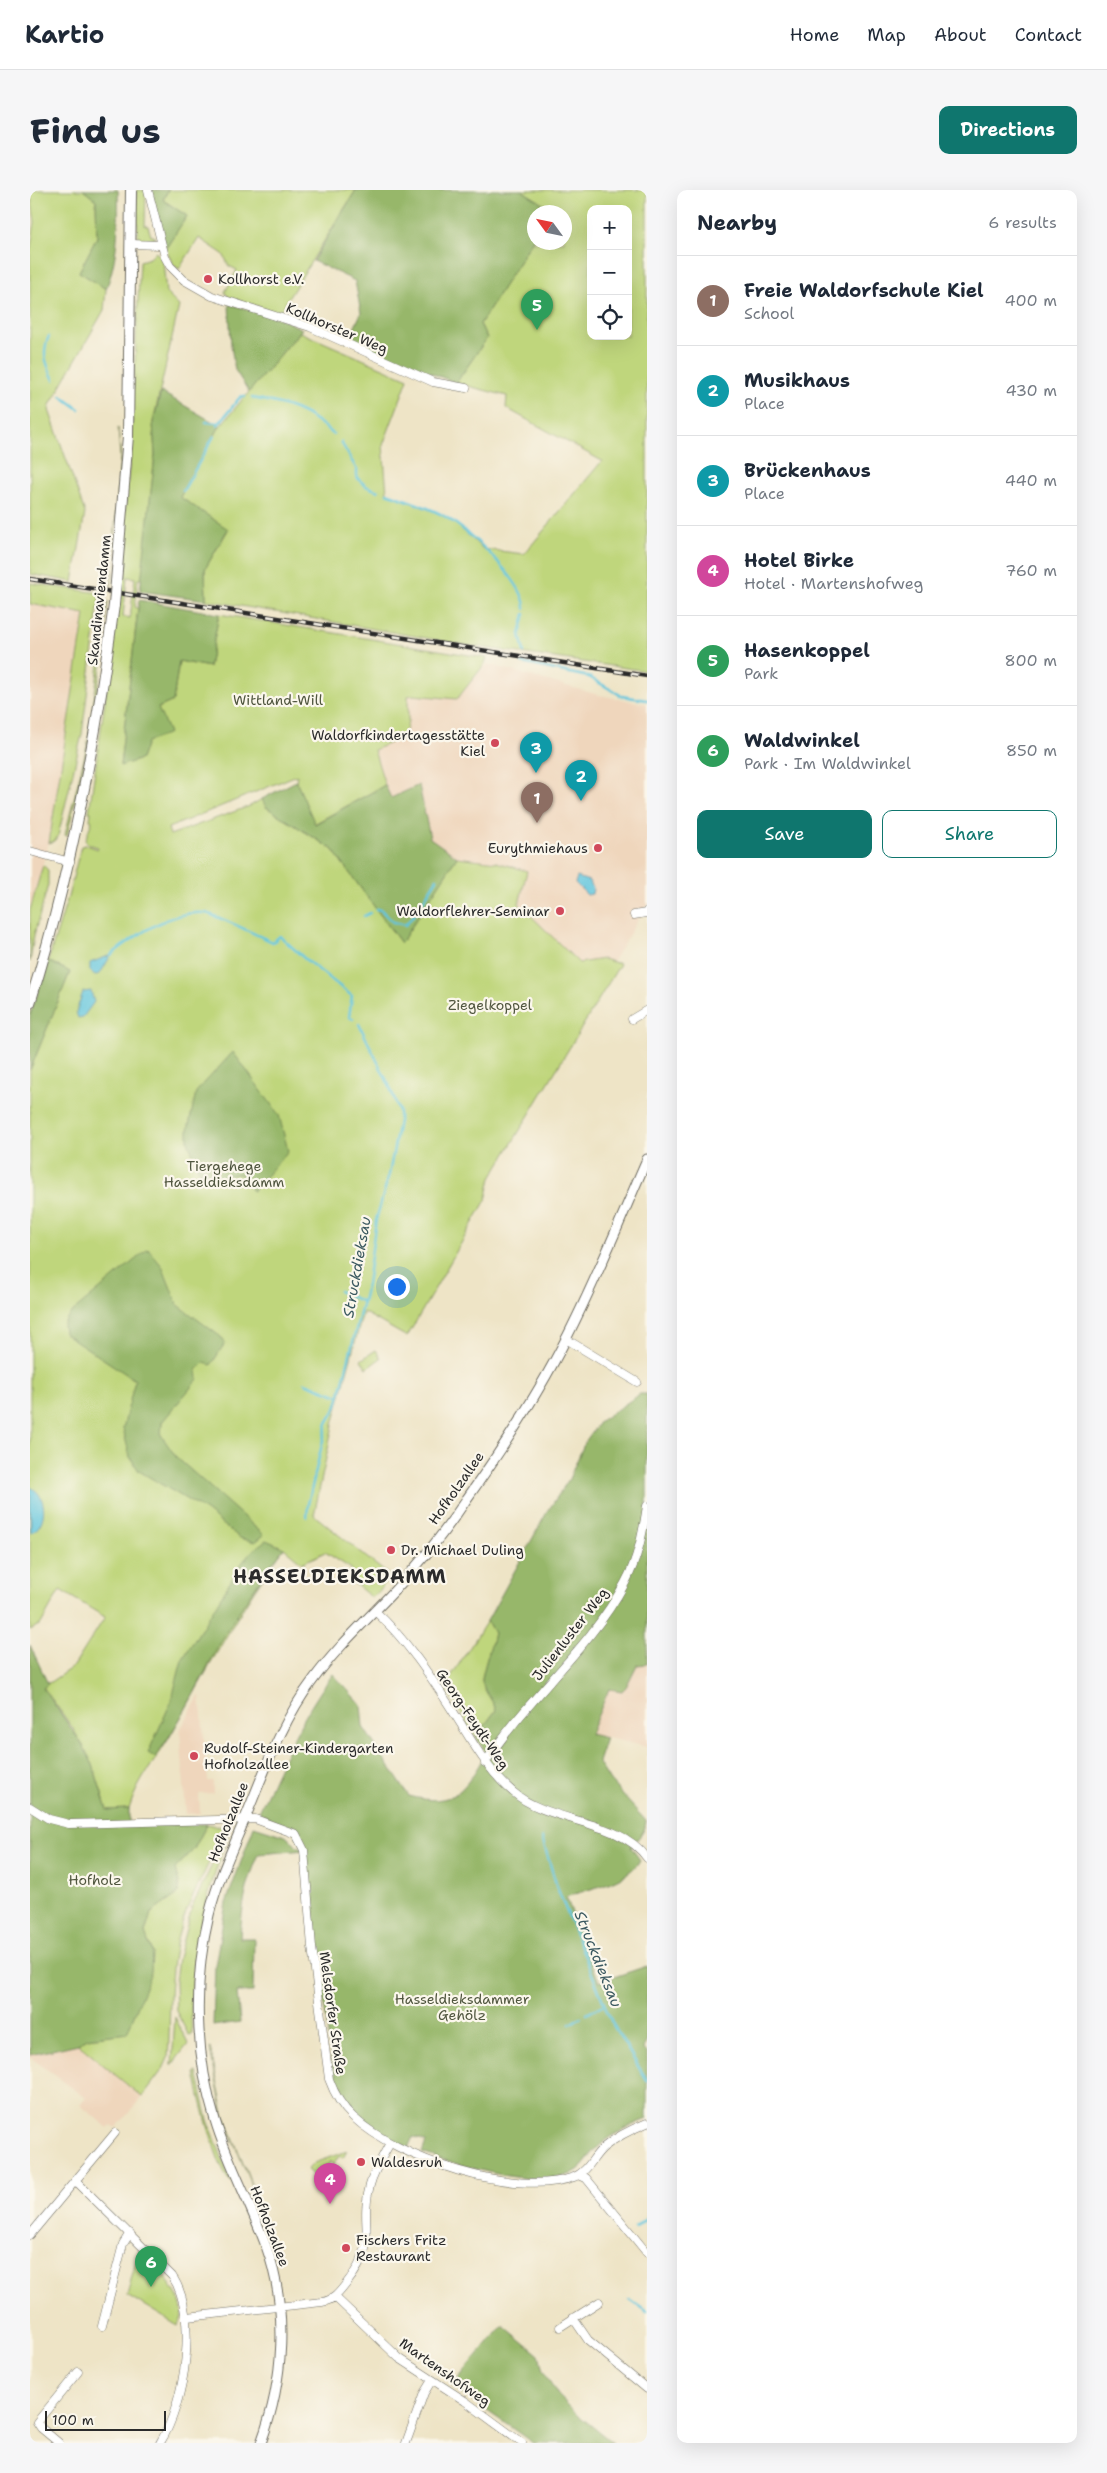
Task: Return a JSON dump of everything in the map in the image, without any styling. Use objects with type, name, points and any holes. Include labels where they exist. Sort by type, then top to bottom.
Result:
[{"type":"main road","name":"Skandinaviendamm","points":[[30,1004],[70,862],[103,686],[114,605],[128,436],[131,190]]},
{"type":"street","name":"Kollhorster Weg","points":[[148,190],[160,245],[170,266],[184,280],[203,292],[310,327],[433,382],[466,388]]},
{"type":"street","points":[[131,244],[160,245]]},
{"type":"street","points":[[30,851],[70,862]]},
{"type":"street","points":[[634,915],[646,913],[647,911]]},
{"type":"street","points":[[632,1020],[647,1010]]},
{"type":"street","name":"Hofholzallee","points":[[261,2443],[274,2400],[280,2367],[280,2306],[267,2248],[224,2146],[209,2100],[204,2073],[198,2008],[200,1966],[209,1916],[219,1882],[283,1729],[304,1693],[341,1646],[406,1578],[464,1504],[533,1396],[566,1339],[647,1159]]},
{"type":"street","points":[[566,1339],[637,1382]]},
{"type":"street","name":"Julienluster Weg","points":[[486,1763],[506,1732],[572,1655],[618,1595],[632,1568],[647,1506]]},
{"type":"street","name":"Georg-Feydt-Weg","points":[[375,1611],[412,1651],[495,1775],[524,1800],[545,1811],[584,1822],[628,1840],[637,1846],[647,1858]]},
{"type":"street","name":"Melsdorfer Straße","points":[[30,1807],[49,1819],[74,1824],[245,1819],[262,1820],[292,1832],[299,1838],[304,1850],[309,1922],[329,2079],[337,2096],[351,2116],[390,2143],[461,2172],[494,2180],[551,2180],[579,2175]]},
{"type":"street","points":[[647,2123],[604,2147],[579,2175],[586,2178],[647,2252]]},
{"type":"street","points":[[30,2235],[115,2133]]},
{"type":"street","points":[[187,2317],[322,2302],[335,2296],[354,2274],[366,2253],[368,2240],[367,2205],[370,2185],[390,2143]]},
{"type":"street","points":[[76,2181],[130,2233],[176,2282],[182,2295],[187,2317],[185,2361],[181,2389],[172,2417],[160,2443]]},
{"type":"street","points":[[102,2326],[123,2244],[130,2233]]},
{"type":"street","name":"Martenshofweg","points":[[335,2296],[399,2358],[465,2401],[522,2443]]},
{"type":"street","points":[[560,2327],[599,2302]]},
{"type":"street","points":[[573,2318],[588,2340],[647,2389]]},
{"type":"street","points":[[59,2443],[41,2428],[37,2422],[78,2372]]},
{"type":"street","points":[[406,2443],[424,2393],[432,2380]]},
{"type":"shaded area","points":[[30,604],[85,613],[49,843],[30,910]]},
{"type":"shaded area","points":[[487,664],[599,695],[647,704],[647,905],[613,961],[603,959],[579,964],[519,904],[527,871],[496,862],[457,857],[430,838],[419,785],[391,799],[385,785],[374,750],[390,743],[408,722],[408,696],[413,694],[457,699]]},
{"type":"shaded area","points":[[647,1664],[647,1747],[590,1734],[609,1688],[622,1691],[637,1665]]},
{"type":"shaded area","name":"Rudolf-Steiner-Kindergarten Hofholzallee","points":[[200,1695],[208,1781],[213,1781],[213,1793],[199,1794],[200,1813],[186,1814],[180,1730]]},
{"type":"shaded area","points":[[78,2044],[142,2097],[116,2128],[111,2125],[108,2128],[80,2105],[86,2098],[30,2057],[30,2055]]},
{"type":"green space","points":[[30,190],[83,190],[96,200],[97,237],[79,272],[106,289],[104,310],[50,405],[49,410],[85,513],[73,582],[30,574],[30,253],[35,222]]},
{"type":"green space","points":[[83,190],[118,190],[117,240],[113,265],[106,289],[79,272],[97,237],[96,200]]},
{"type":"green space","points":[[136,190],[146,190],[145,226],[148,226],[151,236],[154,236],[155,239],[151,241],[141,241],[138,238]]},
{"type":"green space","points":[[151,190],[168,190],[163,200],[187,216],[166,248]]},
{"type":"green space","points":[[168,190],[356,190],[279,313],[228,297],[225,292],[237,270],[229,266],[223,254],[199,238],[179,269],[173,265],[166,248],[187,216],[163,200]]},
{"type":"green space","points":[[356,190],[521,190],[545,205],[527,205],[527,249],[480,324],[487,338],[456,383],[349,340],[361,313],[355,281],[313,261]]},
{"type":"green space","points":[[521,190],[647,190],[647,671],[478,647],[206,600],[205,569],[228,530],[180,497],[220,426],[300,332],[408,379],[383,445],[387,493],[443,515],[483,549],[524,554],[602,461],[506,408],[507,396],[456,383],[487,338],[480,324],[527,249],[572,250],[572,205],[545,205]]},
{"type":"green space","name":"Tiergehege Hasseldieksdamm","points":[[156,252],[163,260],[166,293],[179,306],[153,422],[155,455],[142,579],[138,579],[135,607],[138,608],[120,765],[141,759],[158,708],[173,701],[179,661],[209,667],[219,614],[487,658],[484,665],[457,699],[408,696],[408,722],[405,734],[374,750],[385,785],[314,824],[296,781],[297,775],[168,828],[170,835],[250,806],[262,799],[266,807],[332,849],[401,943],[457,857],[496,862],[527,871],[519,904],[579,963],[603,959],[620,964],[491,1178],[486,1200],[407,1337],[363,1312],[333,1425],[314,1515],[391,1577],[372,1598],[354,1583],[350,1568],[325,1552],[302,1563],[284,1548],[239,1615],[166,1743],[143,1778],[129,1809],[107,1810],[93,1765],[72,1727],[43,1687],[74,1666],[105,1617],[60,1590],[41,1624],[30,1630],[30,1070],[70,972],[48,961],[68,897],[81,846],[86,845],[98,849],[98,847],[88,844],[85,840],[92,821],[90,820],[91,812],[89,812],[110,666],[130,459],[140,261],[150,258]],"holes":[[[127,577],[135,578],[130,618],[123,617]]]},
{"type":"green space","points":[[229,304],[281,319],[302,329],[249,392],[235,370],[231,346]]},
{"type":"green space","points":[[161,392],[220,426],[180,497],[228,529],[205,569],[206,600],[140,591],[155,455],[153,422]]},
{"type":"green space","points":[[118,428],[121,457],[111,586],[120,457]]},
{"type":"green space","points":[[30,583],[100,593],[82,734],[58,836],[49,843],[85,614],[30,604]]},
{"type":"green space","points":[[139,600],[219,614],[209,667],[179,661],[173,701],[158,708],[169,733],[147,742],[141,759],[120,766]]},
{"type":"green space","points":[[108,601],[101,668],[89,742],[67,836],[65,835],[88,742]]},
{"type":"green space","points":[[296,781],[315,824],[385,785],[391,798],[419,785],[430,838],[457,857],[401,943],[332,849],[266,807],[262,799]]},
{"type":"green space","points":[[43,865],[48,870],[48,885],[34,935],[30,962],[30,910]]},
{"type":"green space","points":[[48,961],[70,972],[30,1070],[30,1016]]},
{"type":"green space","points":[[233,1052],[279,1115],[288,1151],[253,1191],[240,1174],[209,1178],[200,1174],[188,1141],[188,1130],[196,1092]]},
{"type":"green space","points":[[148,1249],[162,1266],[177,1304],[221,1337],[225,1343],[211,1365],[204,1363],[197,1370],[198,1379],[162,1422],[161,1435],[176,1457],[264,1535],[255,1542],[240,1538],[206,1511],[139,1471],[130,1457],[123,1429],[135,1380],[64,1333],[63,1325],[69,1315]]},
{"type":"green space","points":[[376,1350],[381,1358],[367,1368],[361,1360]]},
{"type":"green space","name":"Hasseldieksdammer Gehölz","points":[[640,1394],[647,1394],[647,1664],[637,1665],[622,1691],[609,1689],[590,1734],[606,1738],[598,1762],[610,1781],[646,1821],[643,1832],[631,1847],[640,1860],[634,1868],[617,1879],[566,1897],[599,1982],[647,1966],[647,2041],[643,2048],[647,2053],[647,2119],[626,2128],[606,2140],[578,2170],[563,2177],[545,2179],[501,2175],[457,2164],[422,2153],[426,2142],[413,2137],[408,2148],[376,2130],[348,2104],[334,2083],[305,1850],[293,1830],[259,1812],[301,1723],[333,1674],[361,1705],[363,1727],[409,1796],[437,1800],[448,1798],[457,1793],[471,1777],[486,1753],[476,1737],[496,1710],[482,1681],[494,1633],[487,1621],[546,1514],[569,1479],[585,1442],[600,1421]]},
{"type":"green space","points":[[266,1540],[284,1548],[233,1621],[181,1717],[155,1757],[148,1753],[171,1702],[182,1660],[242,1563],[253,1550]]},
{"type":"green space","points":[[487,1621],[494,1633],[482,1681],[496,1710],[476,1737],[444,1687]]},
{"type":"green space","name":"Hofholz","points":[[30,1645],[48,1684],[43,1688],[84,1747],[93,1765],[107,1810],[129,1809],[129,1825],[207,1824],[194,1849],[175,1869],[179,1883],[178,1894],[151,1913],[145,1933],[152,1953],[151,1972],[127,2033],[87,2038],[78,2044],[30,2055]]},
{"type":"green space","points":[[207,1824],[223,1827],[214,1853],[190,1903],[176,1945],[171,1976],[168,2058],[163,2069],[142,2097],[78,2044],[87,2038],[127,2033],[152,1953],[145,1933],[151,1913],[178,1894],[175,1869],[194,1849]]},
{"type":"green space","points":[[254,1826],[288,1837],[297,1847],[305,1850],[259,1854],[245,1895],[240,1938],[254,1938],[253,1992],[237,1992],[240,2022],[213,2026],[215,1966],[226,1903]]},
{"type":"green space","points":[[228,1831],[205,1907],[195,1957],[191,2008],[192,2035],[189,2036],[176,2011],[175,1982],[178,1958],[192,1907]]},
{"type":"green space","points":[[175,2017],[188,2044],[172,2065]]},
{"type":"green space","points":[[210,2048],[224,2114],[257,2200],[223,2114]]},
{"type":"green space","points":[[197,2072],[208,2120],[231,2182],[220,2164],[204,2114],[195,2073]]},
{"type":"green space","points":[[347,2151],[343,2158],[339,2156],[333,2165],[330,2161],[322,2179],[325,2185],[307,2170],[314,2163]]},
{"type":"green space","points":[[139,2250],[154,2265],[177,2296],[182,2317],[178,2326],[127,2295]]},
{"type":"green space","points":[[503,2325],[539,2355],[543,2371],[558,2395],[578,2415],[613,2443],[533,2443],[452,2386]]},
{"type":"water","points":[[577,877],[589,881],[593,888],[592,894],[587,895],[575,883]]},
{"type":"water","points":[[111,955],[100,974],[95,975],[90,971],[90,963]]},
{"type":"water","points":[[91,991],[94,1002],[83,1017],[78,1018],[76,1012],[83,992]]},
{"type":"water","points":[[30,1487],[40,1496],[44,1510],[41,1523],[31,1533]]},
{"type":"waterway","points":[[49,336],[45,353],[54,380]]},
{"type":"waterway","points":[[61,396],[79,409]]},
{"type":"waterway","points":[[217,426],[241,396],[245,397]]},
{"type":"waterway","points":[[252,398],[296,409],[314,419],[333,434]]},
{"type":"waterway","points":[[206,422],[219,423]]},
{"type":"waterway","points":[[183,491],[214,436]]},
{"type":"waterway","points":[[341,442],[357,470],[357,478],[366,486],[378,491]]},
{"type":"waterway","points":[[387,493],[437,512],[466,532],[494,557],[506,571],[523,598],[525,609]]},
{"type":"waterway","points":[[524,652],[520,634],[525,614]]},
{"type":"waterway","points":[[522,663],[589,677],[622,696],[647,700]]},
{"type":"waterway","points":[[376,909],[381,910],[393,922],[405,925],[414,915],[437,879]]},
{"type":"waterway","name":"Struckdieksau","points":[[111,955],[155,925],[179,915],[205,913],[228,921],[273,942],[280,936],[305,959],[352,996],[349,1017],[353,1019]]},
{"type":"waterway","points":[[364,916],[370,913]]},
{"type":"waterway","name":"Struckdieksau","points":[[307,1517],[308,1504],[327,1423],[337,1406],[367,1285],[376,1220],[389,1175],[399,1121],[399,1111],[389,1085],[359,1024]]},
{"type":"waterway","points":[[339,1291],[363,1302]]},
{"type":"waterway","points":[[305,1383],[339,1396]]},
{"type":"waterway","name":"Struckdieksau","points":[[542,1838],[558,1890],[612,2023],[647,2081]]},
{"type":"waterway","points":[[587,2014],[604,2004]]},
{"type":"waterway","points":[[570,2024],[581,2017]]},
{"type":"waterway","name":"Struckdieksau","points":[[635,2228],[647,2218]]},
{"type":"waterway","name":"Struckdieksau","points":[[630,2300],[647,2312]]},
{"type":"railway","points":[[30,579],[647,676]]},
{"type":"place","name":"Kollhorst e.V.","points":[[208,279]]},
{"type":"place","name":"Hasenkoppel","points":[[537,330]]},
{"type":"place","name":"Waldorfkindertagesstätte Kiel","points":[[495,743]]},
{"type":"place","name":"Brückenhaus","points":[[536,773]]},
{"type":"place","name":"Musikhaus","points":[[581,801]]},
{"type":"place","name":"Freie Waldorfschule Kiel","points":[[537,823]]},
{"type":"place","name":"Eurythmiehaus","points":[[598,848]]},
{"type":"place","name":"Waldorflehrer-Seminar","points":[[560,911]]},
{"type":"place","name":"Dr. Michael Duling","points":[[391,1550]]},
{"type":"place","name":"Rudolf-Steiner-Kindergarten Hofholzallee","points":[[194,1756]]},
{"type":"place","name":"Waldesruh","points":[[361,2162]]},
{"type":"place","name":"Hotel Birke","points":[[330,2204]]},
{"type":"place","name":"Fischers Fritz Restaurant","points":[[346,2248]]},
{"type":"place","name":"Waldwinkel","points":[[151,2287]]},
{"type":"district","name":"HASSELDIEKSDAMM","points":[[340,1576]]},
{"type":"park label","name":"Wittland-Will","points":[[278,700]]},
{"type":"park label","name":"Ziegelkoppel","points":[[490,1005]]}]
